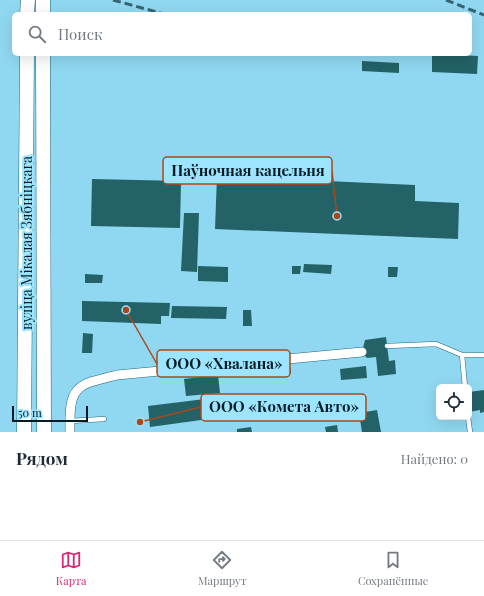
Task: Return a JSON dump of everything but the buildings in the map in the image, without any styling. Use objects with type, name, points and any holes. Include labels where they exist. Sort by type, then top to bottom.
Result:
[{"type":"main road","points":[[28,0],[28,12]]},
{"type":"main road","points":[[43,0],[43,12]]},
{"type":"main road","name":"вуліца Мікалая Зябніцкага","points":[[24,432],[27,56]]},
{"type":"main road","name":"вуліца Мікалая Зябніцкага","points":[[43,56],[44,432]]},
{"type":"street","points":[[70,432],[70,405],[75,392],[87,382],[117,375],[362,352]]},
{"type":"lane","points":[[387,346],[436,344],[462,355],[484,355]]},
{"type":"lane","points":[[462,355],[465,384]]},
{"type":"lane","points":[[70,421],[104,419]]},
{"type":"lane","points":[[468,420],[470,432]]},
{"type":"railway","points":[[113,0],[157,12]]},
{"type":"railway","points":[[446,0],[484,15]]},
{"type":"place","name":"Паўночная кацельня","points":[[337,216]]},
{"type":"place","name":"ООО «Хвалана»","points":[[126,310]]},
{"type":"place","name":"ООО «Комета Авто»","points":[[140,422]]}]
